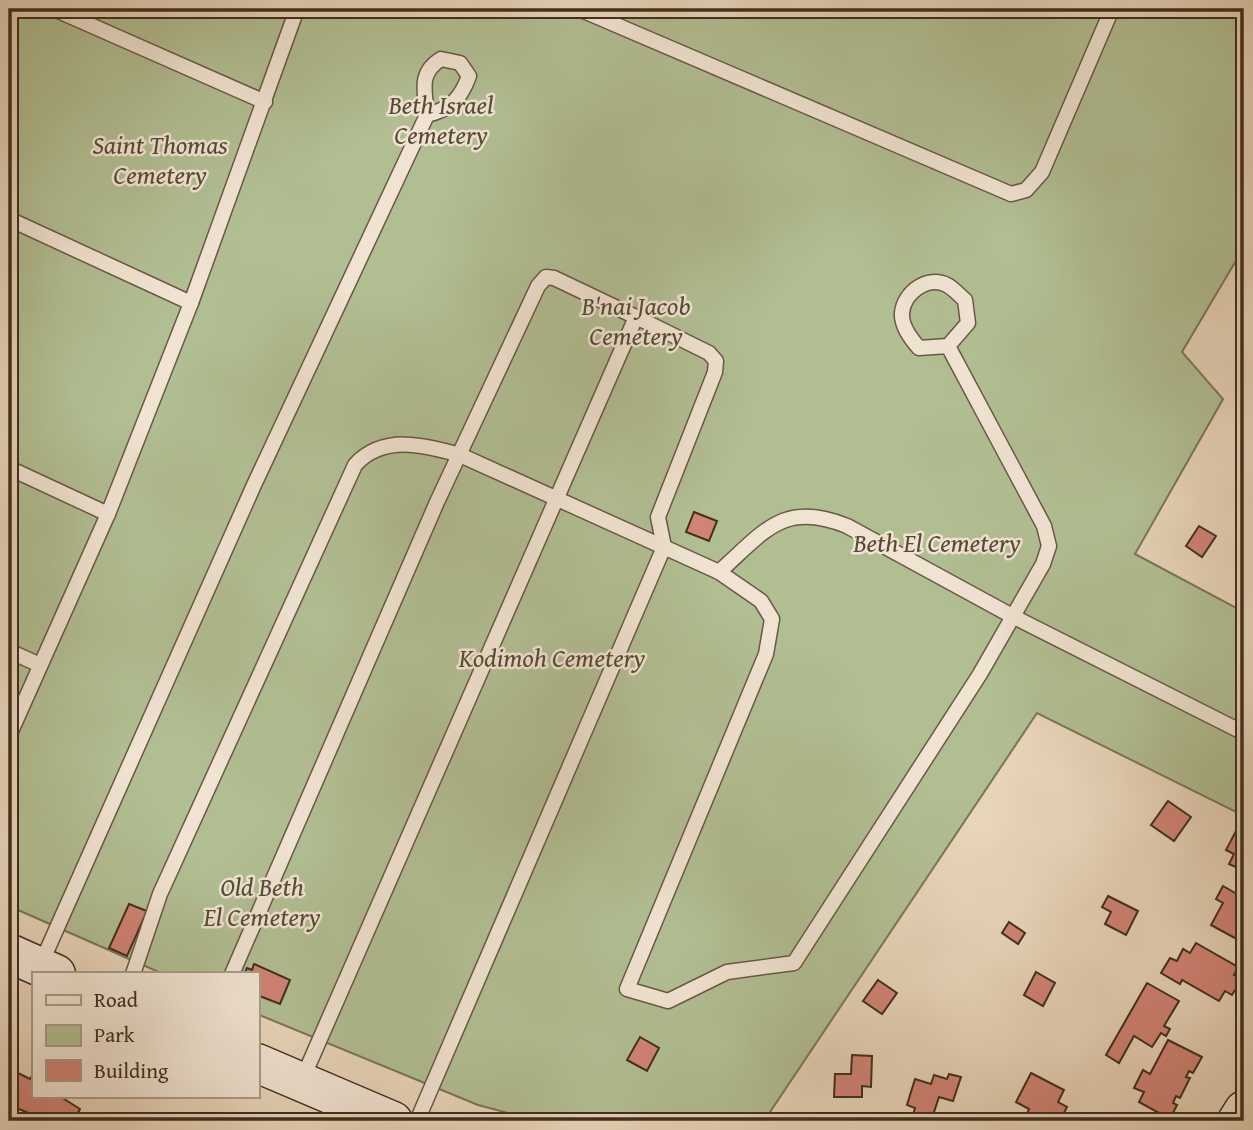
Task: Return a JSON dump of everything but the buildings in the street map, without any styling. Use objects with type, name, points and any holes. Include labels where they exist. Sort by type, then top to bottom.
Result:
[{"type":"main road","points":[[259,1064],[393,1121]]},
{"type":"main road","points":[[1237,1121],[1244,1110]]},
{"type":"lane","points":[[54,9],[265,102]]},
{"type":"lane","points":[[9,736],[108,514],[191,303],[297,9]]},
{"type":"lane","points":[[579,9],[1011,194],[1026,190],[1042,172],[1110,9]]},
{"type":"lane","points":[[35,965],[254,485],[427,116]]},
{"type":"lane","points":[[9,219],[191,303]]},
{"type":"lane","points":[[233,972],[460,455],[538,286],[546,277],[554,278],[709,353],[716,362],[715,372],[658,517],[664,547],[417,1121]]},
{"type":"lane","points":[[927,282],[946,284],[965,300],[968,323],[948,346],[919,348],[908,336],[902,314],[910,293],[927,282]]},
{"type":"lane","points":[[301,1082],[635,317]]},
{"type":"lane","points":[[134,972],[160,894],[355,465],[365,454],[386,445],[428,446],[460,455],[719,572],[761,601],[772,619],[766,654],[626,989],[668,1001],[727,972],[794,962],[1014,617],[1043,564],[1049,546],[1044,526],[948,346]]},
{"type":"lane","points":[[9,468],[108,514]]},
{"type":"lane","points":[[719,572],[774,524],[797,516],[822,515],[1014,617],[1244,733]]},
{"type":"lane","points":[[9,651],[40,665]]},
{"type":"green space","points":[[9,9],[1244,9],[1244,247],[1182,352],[1223,399],[1135,554],[1244,612],[1244,816],[1037,713],[764,1121],[554,1121],[527,1118],[478,1105],[259,1015],[259,972],[158,972],[9,906]]},
{"type":"park label","name":"Beth Israel Cemetery","points":[[441,119]]},
{"type":"park label","name":"Saint Thomas Cemetery","points":[[160,159]]},
{"type":"park label","name":"B'nai Jacob Cemetery","points":[[636,320]]},
{"type":"park label","name":"Beth El Cemetery","points":[[937,542]]},
{"type":"park label","name":"Kodimoh Cemetery","points":[[552,657]]},
{"type":"park label","name":"Old Beth El Cemetery","points":[[262,900]]}]
